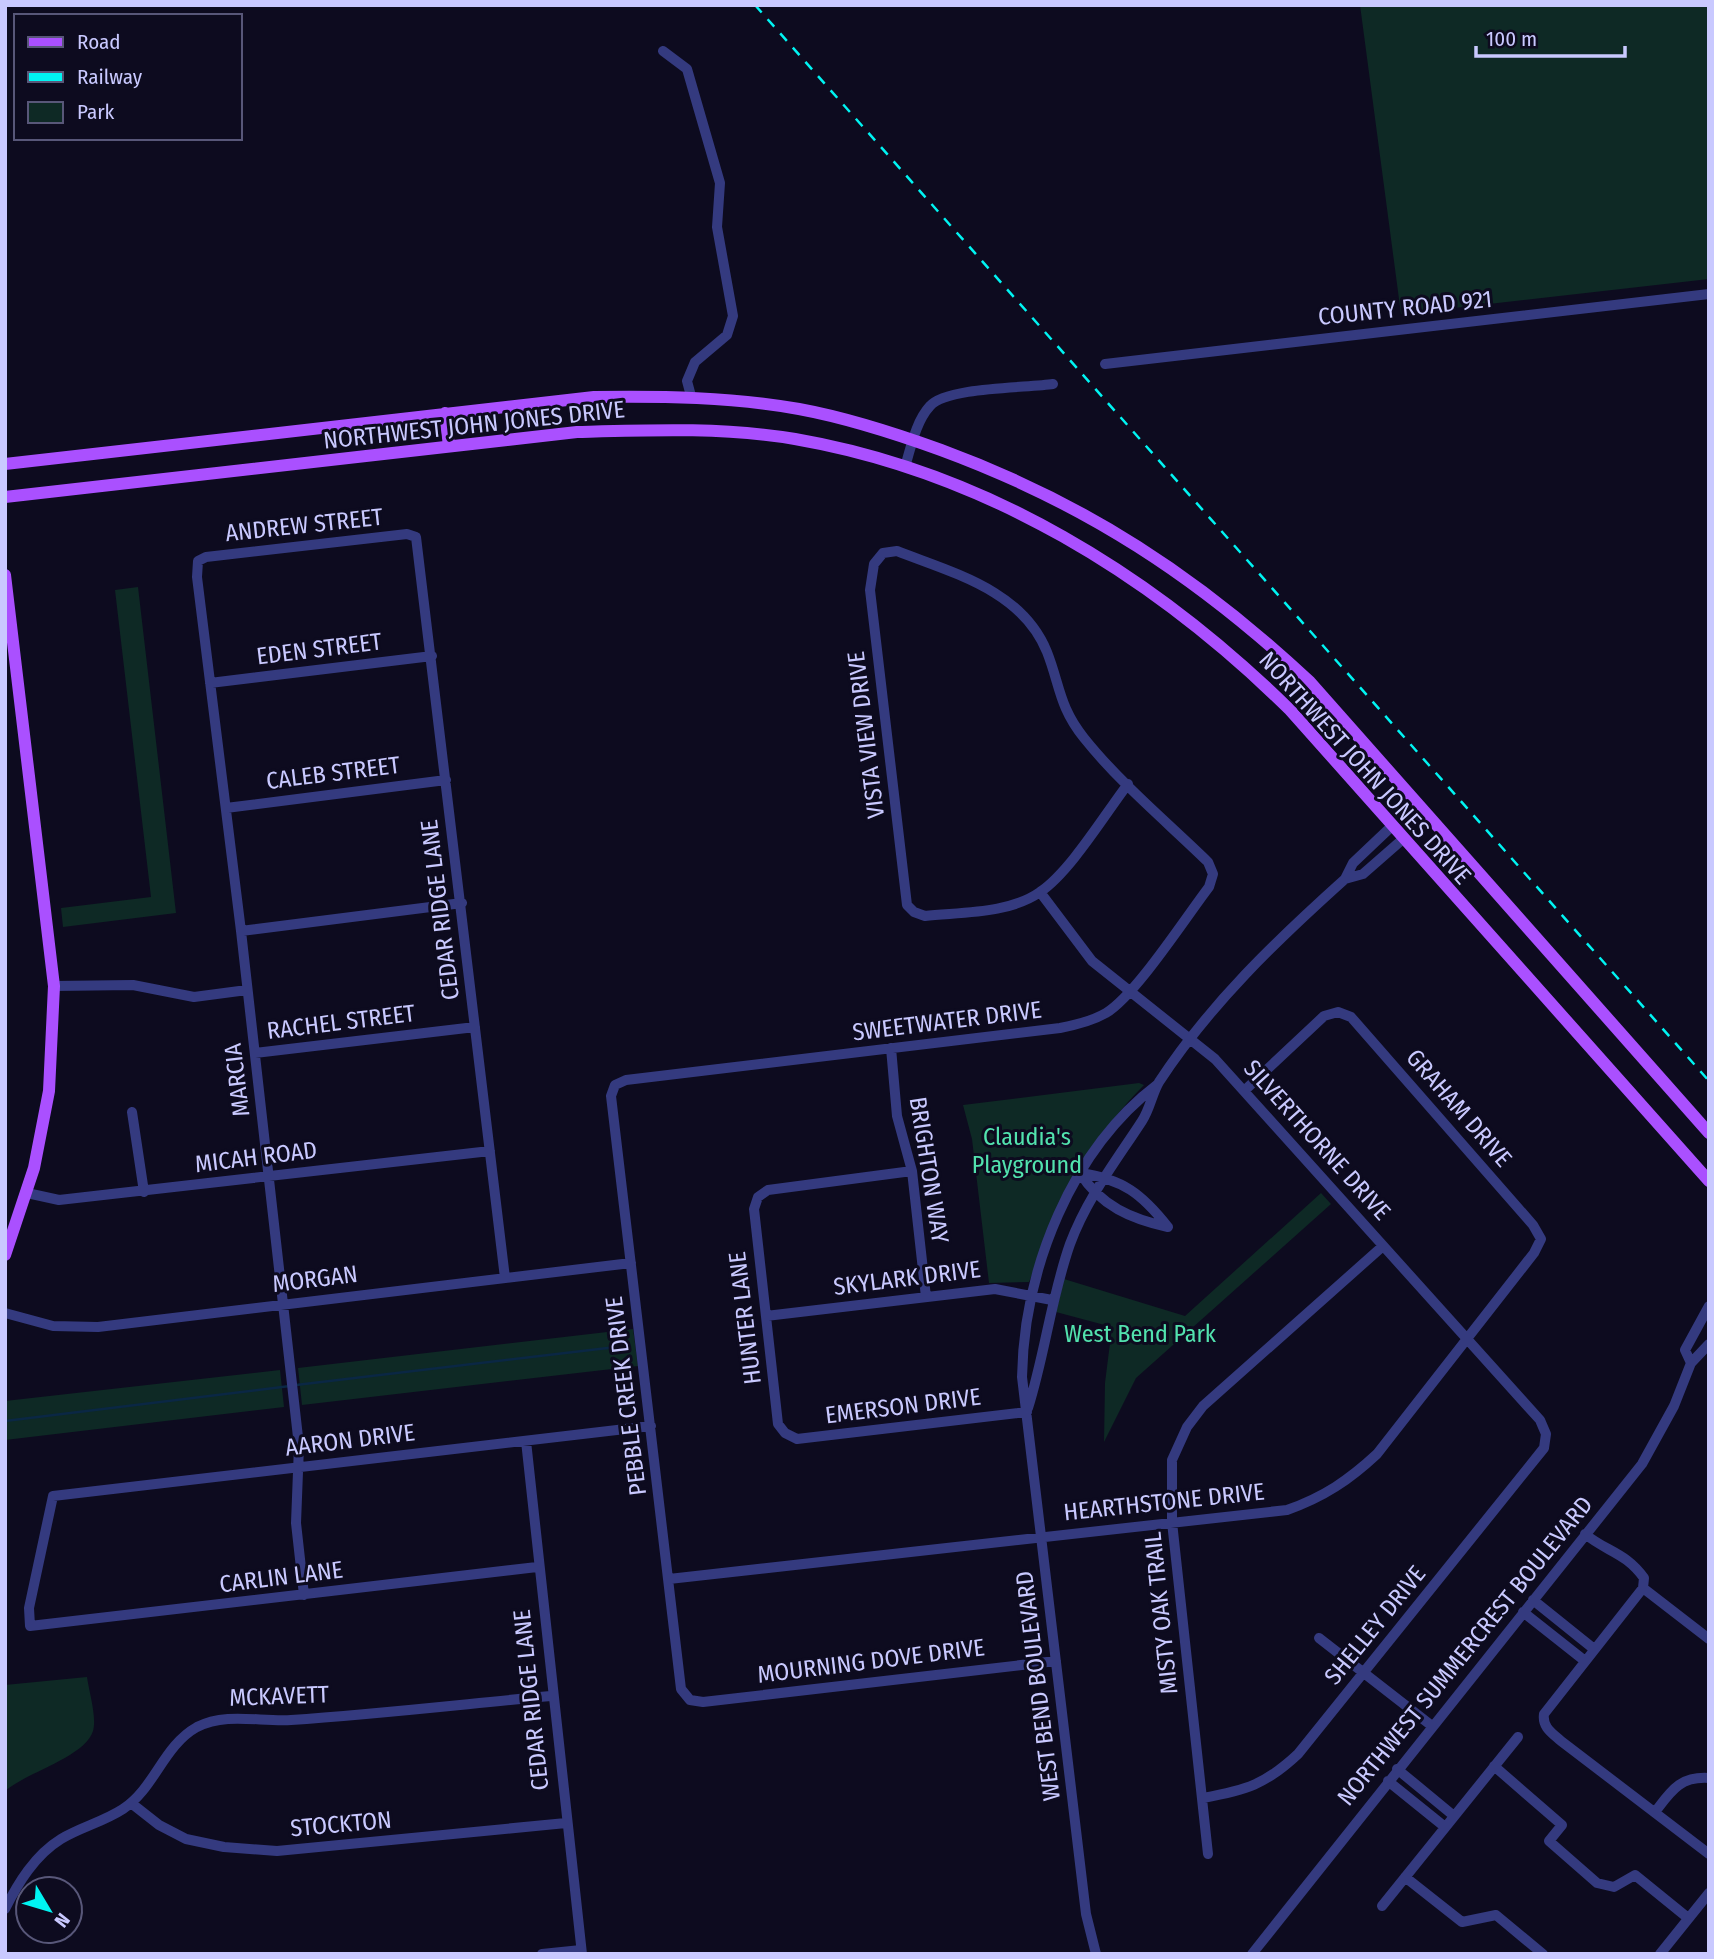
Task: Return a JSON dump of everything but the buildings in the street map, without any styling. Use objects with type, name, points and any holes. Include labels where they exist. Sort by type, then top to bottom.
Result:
[{"type":"main road","name":"NORTHWEST JOHN JONES DRIVE","points":[[5,464],[594,397],[691,396],[799,409],[860,422],[1003,473],[1082,511],[1136,543],[1195,583],[1261,636],[1310,682],[1709,1133]]},
{"type":"main road","points":[[445,413],[449,446]]},
{"type":"main road","name":"NORTHWEST JOHN JONES DRIVE","points":[[5,498],[577,432],[703,432],[792,439],[853,451],[905,467],[991,500],[1066,537],[1123,571],[1178,610],[1241,662],[1290,710],[1709,1181]]},
{"type":"main road","points":[[5,575],[54,986],[49,1091],[27,1193],[5,1255]]},
{"type":"street","points":[[663,51],[687,69],[720,183],[717,227],[733,316],[727,335],[695,362],[687,381],[691,396]]},
{"type":"street","name":"COUNTY ROAD 921","points":[[1105,364],[1709,294]]},
{"type":"street","points":[[905,467],[930,405],[946,395],[1053,384]]},
{"type":"street","name":"ANDREW STREET","points":[[198,561],[206,557],[407,534],[416,537]]},
{"type":"street","name":"CEDAR RIDGE LANE","points":[[416,537],[505,1278]]},
{"type":"street","name":"VISTA VIEW DRIVE","points":[[1040,892],[1004,907],[925,916],[914,912],[907,905],[870,590],[873,564],[883,553],[897,551],[983,585],[1013,605],[1046,650],[1058,695],[1070,717],[1084,738],[1128,784]]},
{"type":"street","name":"MARCIA","points":[[198,561],[197,577],[241,931],[294,1402],[298,1467],[296,1524],[304,1595]]},
{"type":"street","name":"EDEN STREET","points":[[210,683],[432,656]]},
{"type":"street","name":"CALEB STREET","points":[[226,808],[446,780]]},
{"type":"street","points":[[1040,892],[1062,871],[1128,784]]},
{"type":"street","name":"SWEETWATER DRIVE","points":[[615,1085],[626,1080],[1060,1028],[1108,1012],[1129,992],[1209,887],[1213,874],[1208,862],[1128,784]]},
{"type":"street","name":"WEST BEND BOULEVARD","points":[[1027,1412],[1052,1300],[1071,1242],[1093,1192],[1144,1117],[1158,1084],[1230,989],[1264,953],[1345,879],[1353,863],[1391,826]]},
{"type":"street","name":"WEST BEND BOULEVARD","points":[[1345,879],[1363,874],[1403,839]]},
{"type":"street","name":"SILVERTHORNE DRIVE","points":[[1040,892],[1092,961],[1215,1059],[1540,1420],[1546,1434]]},
{"type":"street","points":[[241,931],[462,903]]},
{"type":"street","points":[[54,986],[133,985],[194,997],[247,990]]},
{"type":"street","name":"GRAHAM DRIVE","points":[[1244,1091],[1324,1016],[1338,1012],[1351,1017],[1534,1224],[1541,1239]]},
{"type":"street","name":"RACHEL STREET","points":[[255,1053],[475,1027]]},
{"type":"street","name":"BRIGHTON WAY","points":[[891,1048],[897,1116],[912,1171],[926,1297]]},
{"type":"street","name":"WEST BEND BOULEVARD","points":[[1096,1954],[1086,1914],[1022,1362],[1032,1294],[1051,1234],[1080,1173],[1129,1106],[1158,1084]]},
{"type":"street","name":"PEBBLE CREEK DRIVE","points":[[615,1085],[611,1096],[681,1689],[690,1700]]},
{"type":"street","points":[[132,1112],[144,1192]]},
{"type":"street","name":"MICAH ROAD","points":[[27,1193],[59,1200],[490,1151]]},
{"type":"street","name":"HUNTER LANE","points":[[785,1433],[778,1424],[754,1209],[758,1196],[768,1190],[912,1171]]},
{"type":"street","points":[[1080,1173],[1104,1176],[1147,1201],[1168,1227],[1135,1220],[1093,1192],[1080,1173]]},
{"type":"street","name":"HEARTHSTONE DRIVE","points":[[669,1579],[1287,1510],[1321,1498],[1349,1480],[1377,1454],[1534,1253],[1541,1239]]},
{"type":"street","name":"MISTY OAK TRAIL","points":[[1209,1854],[1172,1522],[1172,1460],[1187,1427],[1203,1406],[1383,1246]]},
{"type":"street","name":"MORGAN","points":[[5,1313],[53,1326],[98,1327],[631,1263]]},
{"type":"street","name":"SKYLARK DRIVE","points":[[766,1316],[995,1289],[1032,1294],[1052,1300]]},
{"type":"street","name":"NORTHWEST SUMMERCREST BOULEVARD","points":[[1691,1363],[1685,1350],[1709,1306]]},
{"type":"street","name":"NORTHWEST SUMMERCREST BOULEVARD","points":[[1252,1954],[1642,1464],[1674,1406],[1691,1363],[1709,1344]]},
{"type":"street","name":"EMERSON DRIVE","points":[[785,1433],[797,1439],[1027,1412]]},
{"type":"street","name":"AARON DRIVE","points":[[30,1626],[29,1608],[53,1496],[651,1426]]},
{"type":"street","name":"SHELLEY DRIVE","points":[[1203,1798],[1250,1789],[1275,1776],[1297,1754],[1544,1448],[1546,1434]]},
{"type":"street","name":"CEDAR RIDGE LANE","points":[[526,1441],[551,1696],[582,1952]]},
{"type":"street","points":[[1585,1534],[1601,1547],[1613,1548],[1628,1560],[1644,1578],[1643,1588],[1544,1714],[1547,1729],[1709,1854]]},
{"type":"street","name":"CARLIN LANE","points":[[30,1626],[537,1567]]},
{"type":"street","points":[[1643,1588],[1707,1633]]},
{"type":"street","points":[[1533,1600],[1594,1649]]},
{"type":"street","points":[[1523,1612],[1584,1661]]},
{"type":"street","points":[[1319,1638],[1432,1726]]},
{"type":"street","name":"MOURNING DOVE DRIVE","points":[[690,1700],[703,1702],[1056,1661]]},
{"type":"street","name":"MCKAVETT","points":[[5,1909],[17,1885],[37,1860],[61,1840],[106,1821],[131,1803],[175,1742],[198,1727],[224,1718],[292,1720],[551,1696]]},
{"type":"street","points":[[1382,1906],[1518,1737]]},
{"type":"street","points":[[1494,1766],[1562,1825],[1549,1841],[1597,1883],[1614,1887],[1635,1875],[1688,1918]]},
{"type":"street","points":[[1397,1769],[1454,1816]]},
{"type":"street","points":[[1655,1812],[1678,1783],[1695,1777],[1709,1778]]},
{"type":"street","points":[[1388,1781],[1445,1828]]},
{"type":"street","name":"STOCKTON","points":[[131,1803],[159,1825],[186,1839],[224,1847],[277,1851],[566,1823]]},
{"type":"street","points":[[1405,1877],[1462,1922],[1496,1915],[1543,1954]]},
{"type":"street","points":[[1660,1954],[1709,1893]]},
{"type":"street","points":[[542,1954],[582,1952]]},
{"type":"green space","points":[[1360,5],[1709,5],[1709,279],[1401,314]]},
{"type":"green space","points":[[138,587],[176,913],[63,927],[61,908],[151,897],[115,590]]},
{"type":"green space","name":"Claudia's Playground","points":[[1139,1083],[1144,1085],[1112,1120],[1074,1178],[1044,1241],[1029,1282],[989,1283],[972,1139],[963,1105]]},
{"type":"green space","name":"West Bend Park","points":[[1321,1193],[1331,1204],[1136,1378],[1104,1442],[1105,1383],[1112,1327],[1056,1312],[1064,1279],[1185,1316]]},
{"type":"green space","points":[[633,1329],[638,1366],[302,1405],[298,1368]]},
{"type":"green space","points":[[280,1370],[284,1407],[5,1440],[5,1401]]},
{"type":"green space","points":[[87,1677],[94,1719],[93,1731],[88,1740],[79,1749],[5,1791],[5,1685]]},
{"type":"waterway","points":[[296,1385],[616,1347]]},
{"type":"waterway","points":[[5,1421],[290,1386]]},
{"type":"railway","points":[[755,5],[1709,1081]]}]
